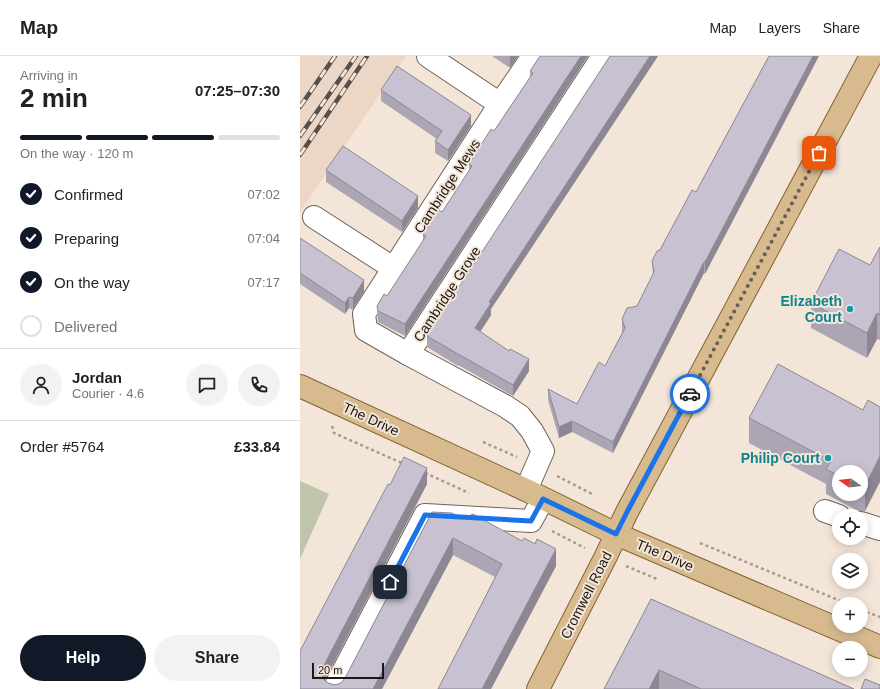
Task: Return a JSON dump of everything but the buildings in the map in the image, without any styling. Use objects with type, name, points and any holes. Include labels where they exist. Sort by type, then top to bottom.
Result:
[{"type":"main road","name":"Cromwell Road","points":[[538,689],[627,512],[870,56]]},
{"type":"main road","name":"The Drive","points":[[300,386],[616,534],[880,647]]},
{"type":"street","points":[[428,56],[500,104]]},
{"type":"street","name":"Cambridge Mews","points":[[408,354],[366,330],[364,314],[500,104],[533,56]]},
{"type":"street","name":"Cambridge Grove","points":[[531,521],[537,466],[543,451],[532,431],[520,416],[505,406],[408,354],[603,56]]},
{"type":"street","points":[[314,217],[393,268]]},
{"type":"street","points":[[334,689],[425,515],[531,521]]},
{"type":"street","points":[[868,525],[880,529]]},
{"type":"path","name":"The Drive","points":[[323,396],[334,433],[407,465]]},
{"type":"path","points":[[480,441],[537,466],[627,512]]},
{"type":"path","points":[[421,472],[472,495]]},
{"type":"path","points":[[531,521],[605,558]]},
{"type":"path","name":"The Drive","points":[[700,543],[832,597]]},
{"type":"path","points":[[868,613],[880,618]]},
{"type":"shaded area","points":[[300,56],[406,56],[300,212]]},
{"type":"green space","points":[[300,481],[329,494],[300,559]]},
{"type":"railway","points":[[300,107],[335,56]]},
{"type":"railway","points":[[300,136],[356,56]]},
{"type":"railway","points":[[300,155],[367,56]]},
{"type":"way so far","points":[[690,394],[819,153]]},
{"type":"place","name":"Elizabeth Court","points":[[850,309]]},
{"type":"place","name":"Philip Court","points":[[828,458]]},
{"type":"route","points":[[390,582],[425,515],[531,521],[543,499],[616,534],[690,394]]}]
